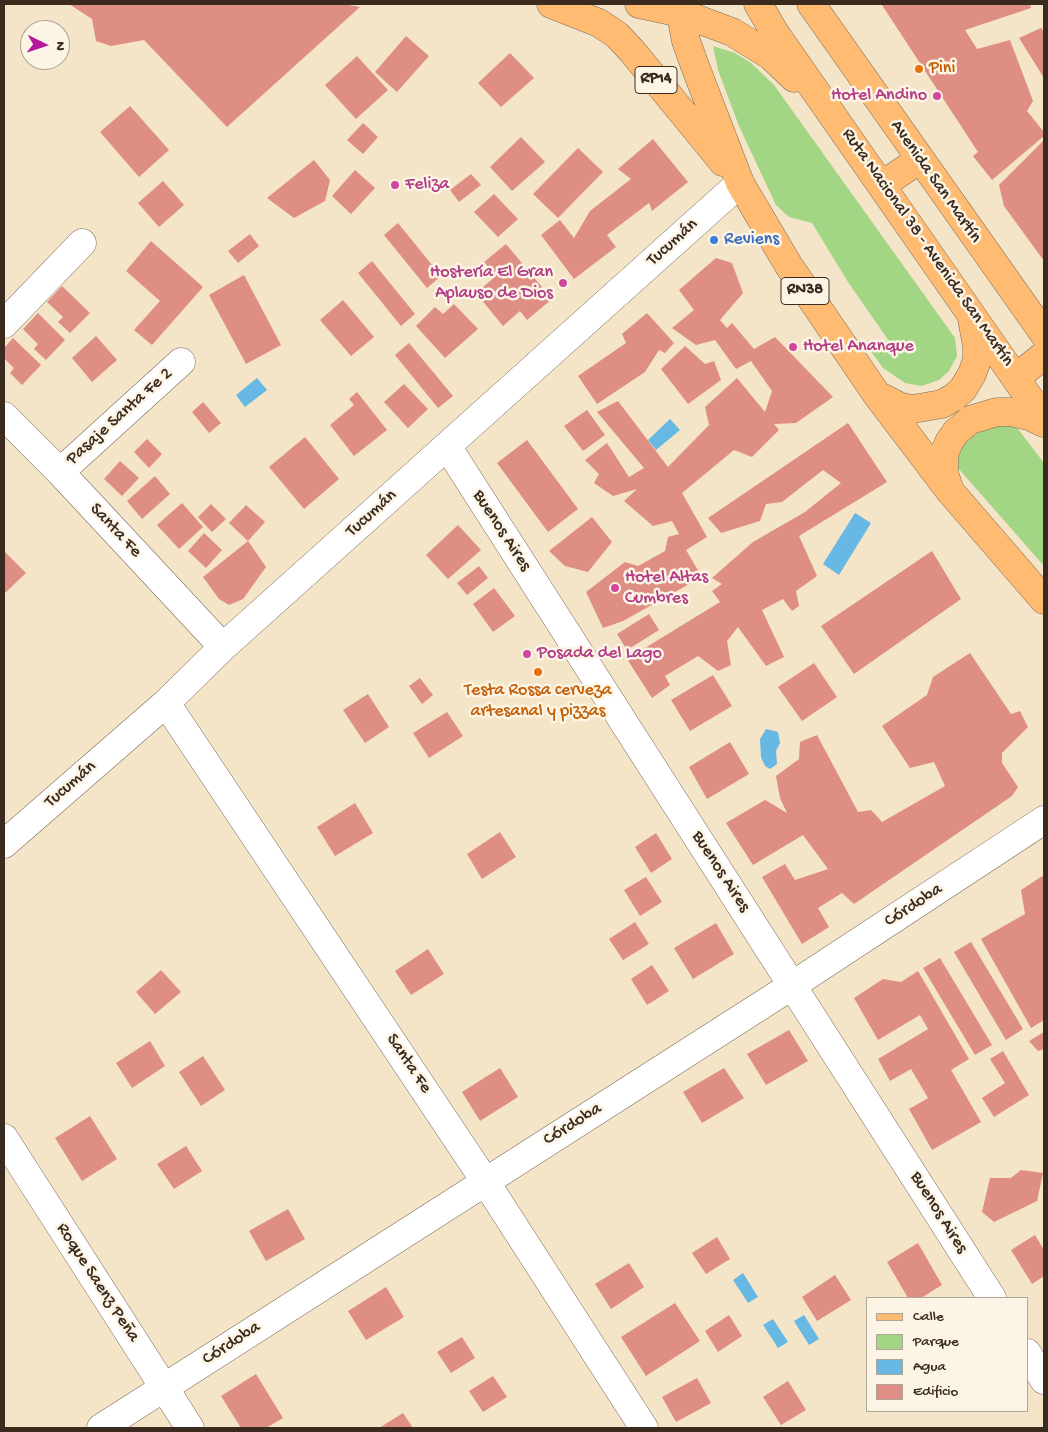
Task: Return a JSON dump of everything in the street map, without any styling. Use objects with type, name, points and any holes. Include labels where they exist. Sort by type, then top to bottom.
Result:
[{"type":"main road","name":"RP14","points":[[551,4],[599,23],[617,35],[632,50],[740,183]]},
{"type":"main road","points":[[639,4],[678,7],[732,32],[771,56],[840,122]]},
{"type":"main road","name":"Ruta Nacional 38 - Avenida San Martín","points":[[758,4],[776,33],[970,310],[1044,421]]},
{"type":"main road","name":"Avenida San Martín","points":[[810,4],[1044,334]]},
{"type":"main road","name":"RN38","points":[[678,7],[694,66],[740,183],[789,266],[876,395],[949,490],[1035,584],[1044,600]]},
{"type":"main road","points":[[882,185],[920,160]]},
{"type":"main road","points":[[876,395],[901,407],[913,409],[942,404],[954,398],[963,389],[972,374],[977,360],[977,346],[970,310]]},
{"type":"main road","points":[[1016,378],[1044,355]]},
{"type":"main road","points":[[949,490],[944,473],[944,454],[956,432],[970,420],[997,412],[1011,412],[1044,421]]},
{"type":"street","name":"Tucumán","points":[[4,844],[166,703],[223,647],[740,183]]},
{"type":"street","points":[[4,324],[82,243]]},
{"type":"street","name":"Pasaje Santa Fe 2","points":[[60,472],[181,362]]},
{"type":"street","name":"Santa Fe","points":[[4,416],[60,472],[223,647]]},
{"type":"street","name":"Buenos Aires","points":[[446,446],[991,1297]]},
{"type":"street","name":"Santa Fe","points":[[166,703],[485,1181],[644,1428]]},
{"type":"street","name":"Córdoba","points":[[101,1428],[793,985],[1044,820]]},
{"type":"street","name":"Roque Saenz Peña","points":[[4,1138],[190,1428]]},
{"type":"street","points":[[1028,1354],[1044,1380]]},
{"type":"green space","points":[[713,46],[735,53],[751,63],[774,85],[955,338],[957,356],[949,371],[939,380],[922,386],[905,383],[883,368],[865,343],[889,341],[848,282],[812,223],[789,217],[776,205],[739,126],[718,70]]},
{"type":"green space","points":[[1005,424],[1018,429],[1044,463],[1044,566],[958,468],[957,456],[961,444],[970,433]]},
{"type":"water","points":[[257,378],[267,390],[245,407],[236,395]]},
{"type":"water","points":[[670,419],[680,430],[656,450],[648,440]]},
{"type":"water","points":[[855,513],[871,523],[839,575],[823,564]]},
{"type":"water","points":[[766,729],[778,732],[780,743],[776,751],[777,764],[770,769],[765,766],[761,757],[760,739]]},
{"type":"water","points":[[743,1273],[758,1297],[748,1303],[733,1280]]},
{"type":"water","points":[[804,1315],[819,1339],[809,1345],[794,1321]]},
{"type":"water","points":[[773,1319],[788,1342],[778,1348],[763,1325]]},
{"type":"building","points":[[69,4],[343,4],[360,7],[227,127],[144,40],[111,46],[96,41],[92,19]]},
{"type":"building","points":[[1030,4],[1031,8],[965,30],[977,49],[1010,40],[1033,101],[1027,111],[1044,132],[1044,136],[992,180],[973,156],[978,152],[882,5]]},
{"type":"building","points":[[1041,28],[1044,32],[1044,78],[1019,38]]},
{"type":"building","points":[[406,36],[429,56],[397,92],[375,72]]},
{"type":"building","points":[[510,53],[534,78],[501,107],[478,83]]},
{"type":"building","points":[[357,56],[388,90],[356,119],[325,85]]},
{"type":"building","points":[[130,106],[169,150],[139,177],[100,132]]},
{"type":"building","points":[[363,123],[378,137],[363,154],[347,140]]},
{"type":"building","points":[[521,137],[545,162],[512,191],[490,167]]},
{"type":"building","points":[[653,139],[688,182],[652,211],[649,203],[607,235],[616,247],[574,279],[541,235],[560,220],[574,238],[590,211],[631,179],[618,169]]},
{"type":"building","points":[[1044,140],[1044,261],[1004,206],[999,185]]},
{"type":"building","points":[[578,148],[603,172],[558,218],[533,194]]},
{"type":"building","points":[[314,160],[330,180],[325,201],[294,218],[267,198]]},
{"type":"building","points":[[355,170],[375,188],[351,214],[332,196]]},
{"type":"building","points":[[471,174],[481,185],[459,202],[450,190]]},
{"type":"building","points":[[163,181],[184,205],[159,227],[138,203]]},
{"type":"building","points":[[494,194],[518,219],[498,237],[474,212]]},
{"type":"building","points":[[398,223],[441,276],[427,288],[384,235]]},
{"type":"building","points":[[250,234],[259,246],[238,263],[228,251]]},
{"type":"building","points":[[151,241],[203,287],[152,345],[134,330],[160,301],[126,271]]},
{"type":"building","points":[[506,244],[552,299],[527,320],[520,311],[503,326],[476,293],[496,276],[484,262]]},
{"type":"building","points":[[716,258],[732,263],[743,293],[720,320],[727,328],[732,323],[754,349],[775,337],[833,397],[796,423],[774,424],[779,430],[752,457],[734,450],[682,493],[707,537],[686,550],[702,577],[623,621],[603,628],[586,592],[625,562],[638,566],[665,551],[668,537],[679,534],[672,521],[653,526],[624,501],[637,489],[613,496],[594,483],[599,474],[585,460],[607,443],[629,477],[644,468],[597,412],[618,401],[668,467],[709,425],[705,407],[737,378],[765,412],[772,391],[751,361],[736,369],[715,340],[696,345],[672,328],[694,310],[679,290]]},
{"type":"building","points":[[372,261],[415,314],[401,326],[358,273]]},
{"type":"building","points":[[244,275],[281,345],[246,364],[209,295]]},
{"type":"building","points":[[62,286],[90,313],[70,333],[58,322],[63,317],[47,302]]},
{"type":"building","points":[[343,300],[374,337],[351,356],[320,320]]},
{"type":"building","points":[[454,304],[478,329],[445,358],[416,326],[435,307],[443,314]]},
{"type":"building","points":[[38,313],[65,340],[46,360],[34,349],[38,344],[23,329]]},
{"type":"building","points":[[647,313],[674,343],[665,353],[659,350],[645,372],[597,404],[578,376],[626,343],[622,334]]},
{"type":"building","points":[[96,336],[117,360],[92,382],[72,358]]},
{"type":"building","points":[[13,338],[41,365],[22,385],[10,373],[14,368],[4,358],[4,348]]},
{"type":"building","points":[[409,343],[453,396],[438,408],[395,355]]},
{"type":"building","points":[[685,346],[705,364],[714,361],[721,380],[688,404],[661,369]]},
{"type":"building","points":[[404,384],[428,409],[408,428],[384,402]]},
{"type":"building","points":[[357,392],[387,430],[354,456],[330,425],[354,405],[349,399]]},
{"type":"building","points":[[203,402],[221,423],[209,433],[192,412]]},
{"type":"building","points":[[587,410],[605,435],[583,451],[564,426]]},
{"type":"building","points":[[848,423],[887,482],[799,536],[817,576],[796,591],[799,606],[792,611],[783,599],[762,610],[784,657],[766,666],[738,627],[727,641],[731,665],[718,671],[698,656],[665,676],[670,685],[652,698],[627,659],[720,602],[712,591],[722,584],[712,578],[753,542],[805,512],[841,483],[823,470],[782,502],[766,504],[760,521],[721,533],[708,518]]},
{"type":"building","points":[[305,437],[339,479],[304,509],[269,467]]},
{"type":"building","points":[[147,439],[162,454],[149,468],[134,452]]},
{"type":"building","points":[[527,440],[578,509],[548,532],[497,463]]},
{"type":"building","points":[[120,461],[139,478],[122,496],[104,479]]},
{"type":"building","points":[[155,476],[170,494],[142,519],[127,501]]},
{"type":"building","points":[[182,503],[203,527],[179,549],[157,525]]},
{"type":"building","points":[[211,504],[226,519],[212,532],[198,517]]},
{"type":"building","points":[[246,505],[265,522],[248,541],[229,523]]},
{"type":"building","points":[[592,517],[612,542],[588,572],[565,566],[549,551]]},
{"type":"building","points":[[458,525],[481,550],[448,579],[426,555]]},
{"type":"building","points":[[204,533],[222,550],[206,568],[188,551]]},
{"type":"building","points":[[248,541],[266,567],[243,599],[229,605],[219,599],[203,577]]},
{"type":"building","points":[[932,551],[961,599],[854,674],[821,626]]},
{"type":"building","points":[[4,553],[26,573],[4,594]]},
{"type":"building","points":[[479,566],[488,578],[467,595],[457,583]]},
{"type":"building","points":[[494,588],[515,616],[493,632],[473,604]]},
{"type":"building","points":[[649,614],[659,630],[627,650],[617,634]]},
{"type":"building","points":[[970,653],[1011,714],[1020,711],[1028,727],[1002,753],[1002,763],[1018,787],[1012,796],[854,904],[842,893],[818,908],[829,927],[802,944],[762,877],[785,864],[795,880],[828,869],[803,835],[753,865],[726,823],[765,800],[787,813],[780,798],[776,776],[799,759],[800,742],[817,735],[858,812],[871,810],[882,822],[945,786],[934,762],[910,768],[882,726],[927,695],[933,677]]},
{"type":"building","points":[[814,663],[837,697],[802,721],[778,687]]},
{"type":"building","points":[[713,675],[732,706],[690,731],[671,700]]},
{"type":"building","points":[[420,678],[433,695],[422,704],[409,686]]},
{"type":"building","points":[[368,694],[389,727],[365,743],[343,710]]},
{"type":"building","points":[[447,712],[463,736],[429,758],[413,733]]},
{"type":"building","points":[[730,742],[749,774],[707,799],[689,767]]},
{"type":"building","points":[[355,803],[373,833],[335,856],[317,827]]},
{"type":"building","points":[[500,832],[516,857],[482,879],[467,854]]},
{"type":"building","points":[[656,833],[672,859],[651,873],[635,847]]},
{"type":"building","points":[[1044,875],[1044,1020],[1031,1028],[981,939],[1025,914],[1021,890]]},
{"type":"building","points":[[646,877],[662,902],[640,916],[624,890]]},
{"type":"building","points":[[635,922],[649,944],[623,960],[609,939]]},
{"type":"building","points":[[716,923],[734,954],[693,979],[674,948]]},
{"type":"building","points":[[971,942],[1023,1029],[1006,1040],[954,952]]},
{"type":"building","points":[[428,949],[444,974],[411,995],[395,971]]},
{"type":"building","points":[[940,958],[992,1045],[975,1055],[923,968]]},
{"type":"building","points":[[652,965],[669,991],[647,1005],[631,979]]},
{"type":"building","points":[[161,970],[181,992],[155,1014],[136,992]]},
{"type":"building","points":[[918,971],[969,1059],[951,1070],[981,1122],[932,1150],[909,1109],[928,1098],[911,1069],[890,1081],[878,1059],[928,1029],[920,1015],[878,1040],[854,998],[883,979],[901,982]]},
{"type":"building","points":[[789,1030],[808,1061],[766,1085],[747,1054]]},
{"type":"building","points":[[1044,1032],[1044,1049],[1038,1051],[1029,1041]]},
{"type":"building","points":[[150,1041],[165,1066],[132,1088],[116,1063]]},
{"type":"building","points":[[1003,1051],[1029,1095],[994,1117],[982,1098],[1005,1083],[990,1059]]},
{"type":"building","points":[[203,1056],[225,1090],[201,1106],[179,1072]]},
{"type":"building","points":[[500,1068],[518,1097],[480,1121],[462,1092]]},
{"type":"building","points":[[724,1068],[744,1098],[702,1123],[683,1092]]},
{"type":"building","points":[[90,1116],[117,1159],[82,1181],[55,1138]]},
{"type":"building","points":[[186,1146],[202,1171],[174,1189],[157,1164]]},
{"type":"building","points":[[1021,1170],[1043,1173],[1037,1201],[994,1222],[982,1212],[990,1178],[1011,1178]]},
{"type":"building","points":[[288,1209],[305,1239],[266,1261],[249,1231]]},
{"type":"building","points":[[1035,1235],[1044,1250],[1044,1276],[1032,1284],[1011,1250]]},
{"type":"building","points":[[717,1237],[730,1259],[706,1274],[692,1253]]},
{"type":"building","points":[[918,1243],[942,1285],[923,1297],[907,1297],[887,1262]]},
{"type":"building","points":[[629,1263],[644,1287],[611,1309],[595,1284]]},
{"type":"building","points":[[835,1275],[851,1300],[817,1321],[802,1297]]},
{"type":"building","points":[[386,1287],[404,1317],[366,1340],[348,1311]]},
{"type":"building","points":[[675,1303],[700,1341],[646,1376],[621,1337]]},
{"type":"building","points":[[729,1315],[742,1336],[718,1352],[705,1331]]},
{"type":"building","points":[[462,1337],[475,1358],[451,1373],[437,1352]]},
{"type":"building","points":[[256,1374],[283,1418],[266,1428],[241,1428],[221,1396]]},
{"type":"building","points":[[493,1376],[507,1397],[483,1412],[469,1391]]},
{"type":"building","points":[[697,1378],[711,1403],[676,1422],[662,1397]]},
{"type":"building","points":[[788,1381],[806,1410],[781,1425],[763,1397]]},
{"type":"building","points":[[403,1413],[413,1428],[379,1428]]},
{"type":"place","name":"Pini","points":[[919,69]]},
{"type":"place","name":"Hotel Andino","points":[[937,96]]},
{"type":"place","name":"Feliza","points":[[395,185]]},
{"type":"place","name":"Reviens","points":[[714,240]]},
{"type":"place","name":"Hostería El Gran Aplauso de Dios","points":[[563,283]]},
{"type":"place","name":"Hotel Ananque","points":[[793,347]]},
{"type":"place","name":"Hotel Altas Cumbres","points":[[615,588]]},
{"type":"place","name":"Posada del Lago","points":[[527,654]]},
{"type":"place","name":"Testa Rossa cerveza artesanal y pizzas","points":[[538,672]]}]
